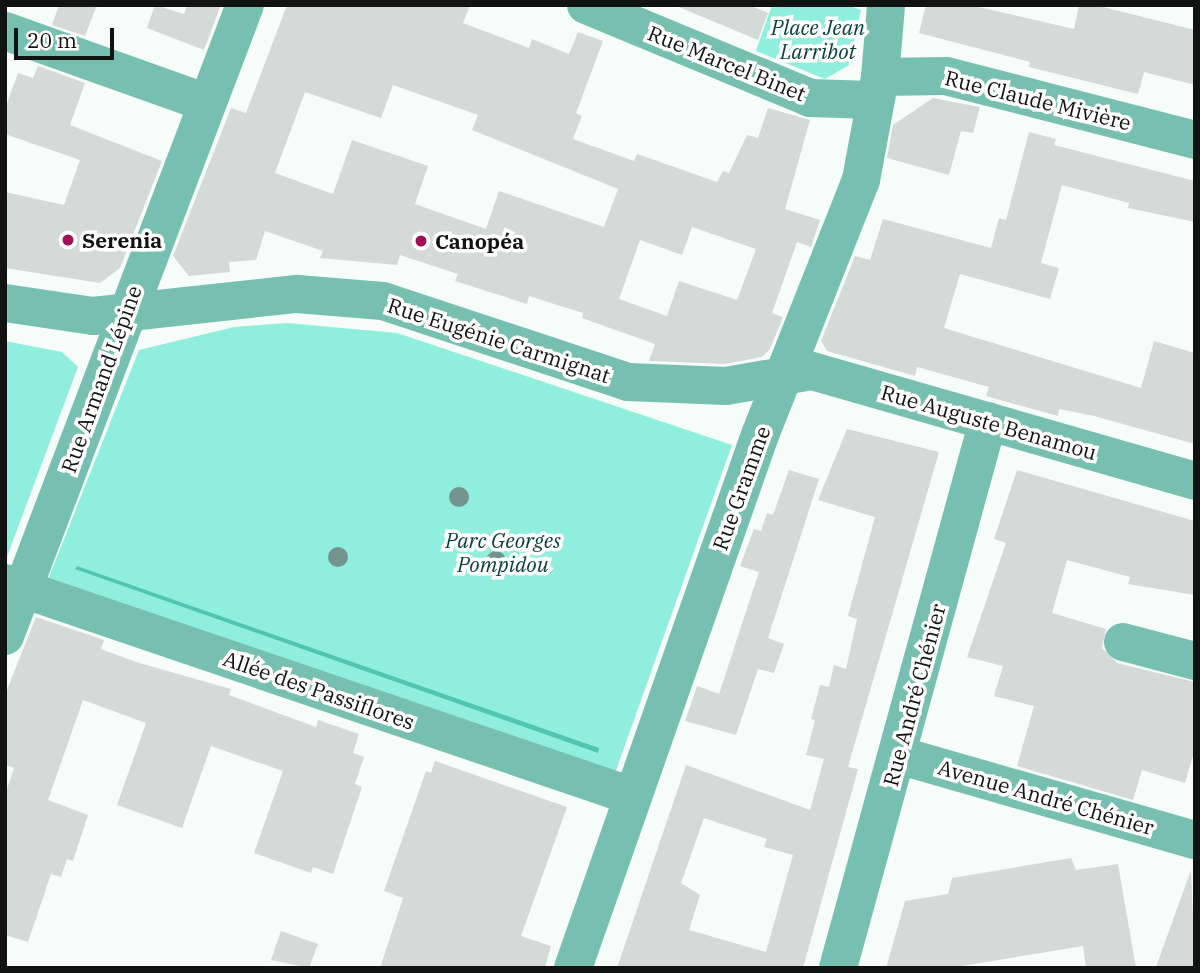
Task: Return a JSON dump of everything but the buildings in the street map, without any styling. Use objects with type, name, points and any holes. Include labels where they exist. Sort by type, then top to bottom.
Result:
[{"type":"street","name":"Rue Armand Lépine","points":[[5,636],[14,586],[245,5]]},
{"type":"street","name":"Rue Marcel Binet","points":[[586,5],[810,98],[876,88]]},
{"type":"street","name":"Rue Gramme","points":[[573,968],[783,373],[861,180],[886,5]]},
{"type":"street","points":[[5,31],[207,103]]},
{"type":"street","name":"Rue Claude Mivière","points":[[876,88],[946,76],[1195,140]]},
{"type":"street","name":"Rue Eugénie Carmignat","points":[[5,303],[93,316],[319,294],[383,301],[428,313],[652,387],[754,384],[783,373]]},
{"type":"street","name":"Rue Auguste Benamou","points":[[783,373],[811,371],[1195,481]]},
{"type":"street","name":"Rue André Chénier","points":[[838,968],[988,421]]},
{"type":"street","name":"Allée des Passiflores","points":[[14,586],[632,796]]},
{"type":"street","points":[[1123,642],[1195,662]]},
{"type":"street","name":"Avenue André Chénier","points":[[898,755],[1195,839]]},
{"type":"green space","name":"Place Jean Larribot","points":[[772,5],[847,5],[861,10],[849,65],[825,79],[756,51]]},
{"type":"green space","name":"Parc Georges Pompidou","points":[[287,323],[397,333],[732,445],[614,776],[47,582],[139,350],[234,327]]},
{"type":"green space","points":[[5,341],[62,352],[78,367],[5,562]]},
{"type":"shaded area","points":[[77,566],[599,748],[598,753],[75,569]]},
{"type":"place","name":"Serenia","points":[[68,240]]},
{"type":"place","name":"Canopéa","points":[[421,241]]}]
